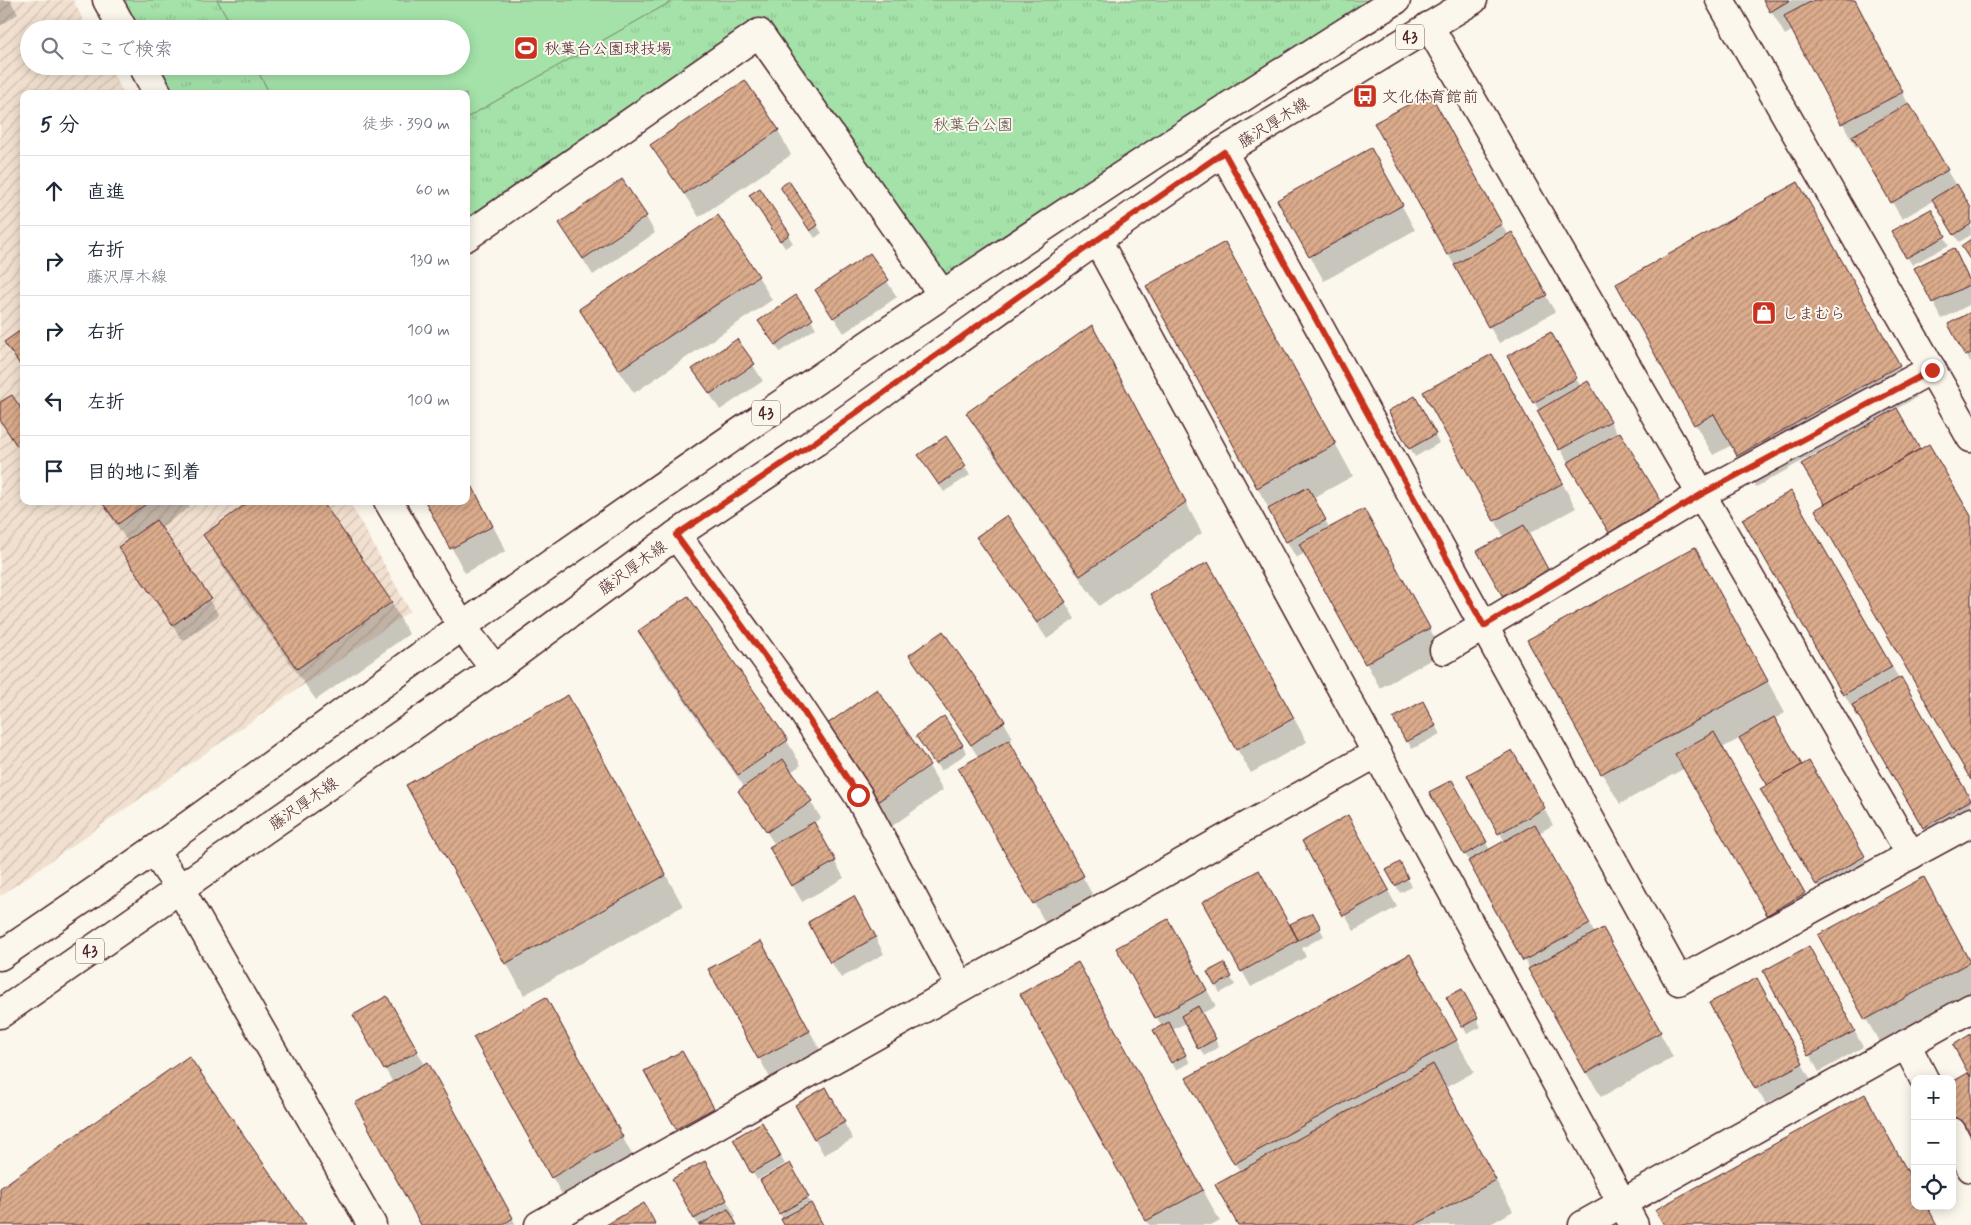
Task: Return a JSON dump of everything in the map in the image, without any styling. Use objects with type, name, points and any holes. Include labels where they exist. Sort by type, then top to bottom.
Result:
[{"type":"street","points":[[107,0],[117,20]]},
{"type":"street","name":"43","points":[[0,956],[154,851],[462,627],[750,425],[942,294],[1220,110],[1396,0]]},
{"type":"street","name":"藤沢厚木線","points":[[0,1014],[495,669],[676,535],[818,440],[1097,240],[1224,152],[1473,0]]},
{"type":"street","points":[[1720,0],[1971,438]]},
{"type":"street","points":[[1429,26],[1911,855]]},
{"type":"street","points":[[470,234],[759,33],[942,294]]},
{"type":"street","points":[[148,75],[156,90]]},
{"type":"street","points":[[1224,152],[1679,982],[1971,822]]},
{"type":"street","points":[[1097,240],[1628,1214]]},
{"type":"street","points":[[1444,650],[1702,494],[1932,370]]},
{"type":"street","points":[[390,505],[462,627],[495,669]]},
{"type":"street","points":[[676,535],[790,691],[858,795],[961,987]]},
{"type":"street","points":[[539,1225],[1377,753]]},
{"type":"street","points":[[154,851],[180,889],[372,1225]]},
{"type":"street","points":[[1583,1225],[1628,1214],[1906,1044],[1971,1008]]},
{"type":"street","points":[[1906,1044],[1922,1075]]},
{"type":"street","points":[[1956,1140],[1971,1168]]},
{"type":"shaded area","points":[[0,0],[73,0],[83,20],[20,20],[20,75],[114,75],[122,90],[20,90],[20,505],[351,505],[410,611],[0,896]]},
{"type":"green space","name":"秋葉台公園","points":[[107,0],[1396,0],[942,294],[759,33],[470,234],[470,90],[156,90],[148,75],[470,75],[470,20],[118,20]]},
{"type":"green space","name":"秋葉台公園球技場","points":[[217,0],[674,0],[470,116],[470,90],[268,90],[260,75],[470,75],[470,20],[229,20]]},
{"type":"building","points":[[1763,0],[1790,0],[1770,12]]},
{"type":"building","points":[[1814,0],[1855,0],[1903,92],[1841,124],[1784,16]]},
{"type":"building","points":[[745,80],[779,130],[684,194],[650,145]]},
{"type":"building","points":[[1430,93],[1502,224],[1447,255],[1374,123]]},
{"type":"building","points":[[1909,103],[1948,170],[1891,203],[1852,136]]},
{"type":"building","points":[[1371,148],[1403,205],[1309,257],[1277,200]]},
{"type":"building","points":[[622,179],[647,216],[583,259],[559,223]]},
{"type":"building","points":[[789,181],[818,225],[810,231],[780,187]]},
{"type":"building","points":[[1798,182],[1900,365],[1737,456],[1714,414],[1694,425],[1616,284]]},
{"type":"building","points":[[1957,184],[1971,208],[1971,224],[1954,235],[1932,199]]},
{"type":"building","points":[[760,188],[790,234],[780,241],[749,195]]},
{"type":"building","points":[[1931,209],[1946,236],[1906,258],[1891,231]]},
{"type":"building","points":[[718,215],[759,276],[619,370],[579,309]]},
{"type":"building","points":[[1512,232],[1547,295],[1488,327],[1454,265]]},
{"type":"building","points":[[1971,239],[1971,261],[1961,246]]},
{"type":"building","points":[[1225,242],[1336,444],[1257,488],[1146,286]]},
{"type":"building","points":[[1954,248],[1971,284],[1932,303],[1914,268]]},
{"type":"building","points":[[870,253],[889,280],[833,318],[815,290]]},
{"type":"building","points":[[796,295],[813,319],[775,345],[758,321]]},
{"type":"building","points":[[1971,312],[1971,353],[1965,356],[1948,324]]},
{"type":"building","points":[[1092,325],[1186,502],[1080,576],[966,413]]},
{"type":"building","points":[[20,331],[20,364],[4,342]]},
{"type":"building","points":[[1551,332],[1577,378],[1533,403],[1507,356]]},
{"type":"building","points":[[737,339],[755,364],[710,394],[692,369]]},
{"type":"building","points":[[1492,354],[1563,483],[1494,521],[1423,392]]},
{"type":"building","points":[[1588,381],[1611,421],[1559,450],[1537,411]]},
{"type":"building","points":[[12,395],[20,407],[20,444],[17,446],[0,420],[0,402]]},
{"type":"building","points":[[1415,396],[1436,434],[1409,449],[1388,411]]},
{"type":"building","points":[[1897,408],[1920,449],[1825,504],[1801,464]]},
{"type":"building","points":[[1620,432],[1663,504],[1611,536],[1567,463]]},
{"type":"building","points":[[946,436],[966,466],[939,485],[918,455]]},
{"type":"building","points":[[1929,444],[1971,516],[1971,780],[1815,510]]},
{"type":"building","points":[[470,482],[493,526],[450,549],[427,505],[470,505]]},
{"type":"building","points":[[1308,487],[1326,520],[1286,542],[1268,509]]},
{"type":"building","points":[[1791,491],[1892,667],[1843,695],[1742,519]]},
{"type":"building","points":[[104,505],[144,505],[118,524]]},
{"type":"building","points":[[244,505],[325,505],[392,602],[297,669],[203,535]]},
{"type":"building","points":[[1364,509],[1430,628],[1365,664],[1299,544]]},
{"type":"building","points":[[1007,515],[1066,602],[1037,623],[976,537]]},
{"type":"building","points":[[156,520],[211,598],[173,625],[118,547]]},
{"type":"building","points":[[1524,525],[1549,571],[1503,597],[1477,551]]},
{"type":"building","points":[[1695,547],[1768,681],[1601,774],[1527,640]]},
{"type":"building","points":[[1208,562],[1294,718],[1236,750],[1150,594]]},
{"type":"building","points":[[688,596],[788,740],[738,775],[638,631]]},
{"type":"building","points":[[943,631],[1005,721],[971,745],[909,655]]},
{"type":"building","points":[[1901,677],[1971,800],[1923,828],[1852,705]]},
{"type":"building","points":[[877,689],[930,765],[873,805],[820,729]]},
{"type":"building","points":[[568,695],[666,875],[505,964],[406,785]]},
{"type":"building","points":[[1423,701],[1436,726],[1406,742],[1393,718]]},
{"type":"building","points":[[944,716],[963,745],[935,764],[916,736]]},
{"type":"building","points":[[1774,717],[1802,765],[1768,786],[1739,738]]},
{"type":"building","points":[[1714,732],[1805,893],[1767,915],[1675,754]]},
{"type":"building","points":[[1009,740],[1084,876],[1033,904],[958,768]]},
{"type":"building","points":[[1512,750],[1545,808],[1498,834],[1467,775]]},
{"type":"building","points":[[783,759],[812,801],[767,832],[738,791]]},
{"type":"building","points":[[1809,761],[1865,856],[1816,885],[1760,789]]},
{"type":"building","points":[[1452,780],[1487,842],[1464,855],[1429,792]]},
{"type":"building","points":[[1348,815],[1389,890],[1343,916],[1302,841]]},
{"type":"building","points":[[814,822],[836,861],[791,886],[769,847]]},
{"type":"building","points":[[1535,824],[1590,924],[1523,961],[1468,861]]},
{"type":"building","points":[[1400,862],[1408,878],[1395,886],[1386,870]]},
{"type":"building","points":[[1259,870],[1298,940],[1241,972],[1202,902]]},
{"type":"building","points":[[1924,877],[1970,962],[1865,1020],[1818,935]]},
{"type":"building","points":[[854,896],[876,937],[830,963],[808,922]]},
{"type":"building","points":[[1313,913],[1321,928],[1298,940],[1290,924]]},
{"type":"building","points":[[1168,919],[1207,990],[1155,1018],[1116,948]]},
{"type":"building","points":[[1603,928],[1661,1032],[1586,1073],[1528,969]]},
{"type":"building","points":[[761,941],[810,1031],[758,1059],[708,969]]},
{"type":"building","points":[[1809,946],[1855,1031],[1808,1056],[1763,971]]},
{"type":"building","points":[[1410,954],[1457,1040],[1234,1164],[1186,1078]]},
{"type":"building","points":[[1078,962],[1203,1190],[1146,1221],[1020,994]]},
{"type":"building","points":[[1224,963],[1232,977],[1215,986],[1207,972]]},
{"type":"building","points":[[1757,978],[1803,1063],[1755,1089],[1709,1003]]},
{"type":"building","points":[[1462,989],[1478,1018],[1462,1027],[1446,997]]},
{"type":"building","points":[[387,996],[418,1051],[384,1070],[353,1015]]},
{"type":"building","points":[[546,997],[623,1137],[551,1178],[473,1037]]},
{"type":"building","points":[[1198,1006],[1216,1039],[1198,1049],[1181,1016]]},
{"type":"building","points":[[1169,1022],[1186,1055],[1171,1063],[1153,1030]]},
{"type":"building","points":[[1971,1034],[1971,1078],[1953,1045]]},
{"type":"building","points":[[682,1051],[714,1108],[676,1129],[644,1071]]},
{"type":"building","points":[[189,1056],[306,1225],[0,1225],[0,1188]]},
{"type":"building","points":[[428,1062],[513,1218],[502,1225],[421,1225],[355,1103]]},
{"type":"building","points":[[1433,1064],[1496,1180],[1415,1225],[1238,1225],[1215,1185]]},
{"type":"building","points":[[1968,1073],[1971,1078],[1971,1152],[1956,1126],[1956,1080]]},
{"type":"building","points":[[826,1087],[845,1122],[814,1139],[795,1105]]},
{"type":"building","points":[[1865,1094],[1911,1178],[1911,1210],[1929,1210],[1937,1225],[1664,1225],[1655,1210]]},
{"type":"building","points":[[762,1122],[781,1156],[751,1173],[733,1139]]},
{"type":"building","points":[[705,1161],[727,1200],[694,1219],[672,1179]]},
{"type":"building","points":[[790,1163],[809,1197],[779,1214],[760,1180]]},
{"type":"building","points":[[644,1203],[656,1225],[606,1225]]},
{"type":"building","points":[[811,1203],[823,1225],[784,1225],[781,1219]]},
{"type":"building","points":[[728,1209],[737,1225],[699,1225]]},
{"type":"place","name":"秋葉台公園球技場","points":[[526,48]]},
{"type":"place","name":"文化体育館前","points":[[1365,96]]},
{"type":"place","name":"しまむら","points":[[1764,313]]},
{"type":"route","points":[[858,795],[790,691],[676,535],[818,440],[1097,240],[1224,152],[1484,626],[1702,494],[1932,370]]}]
